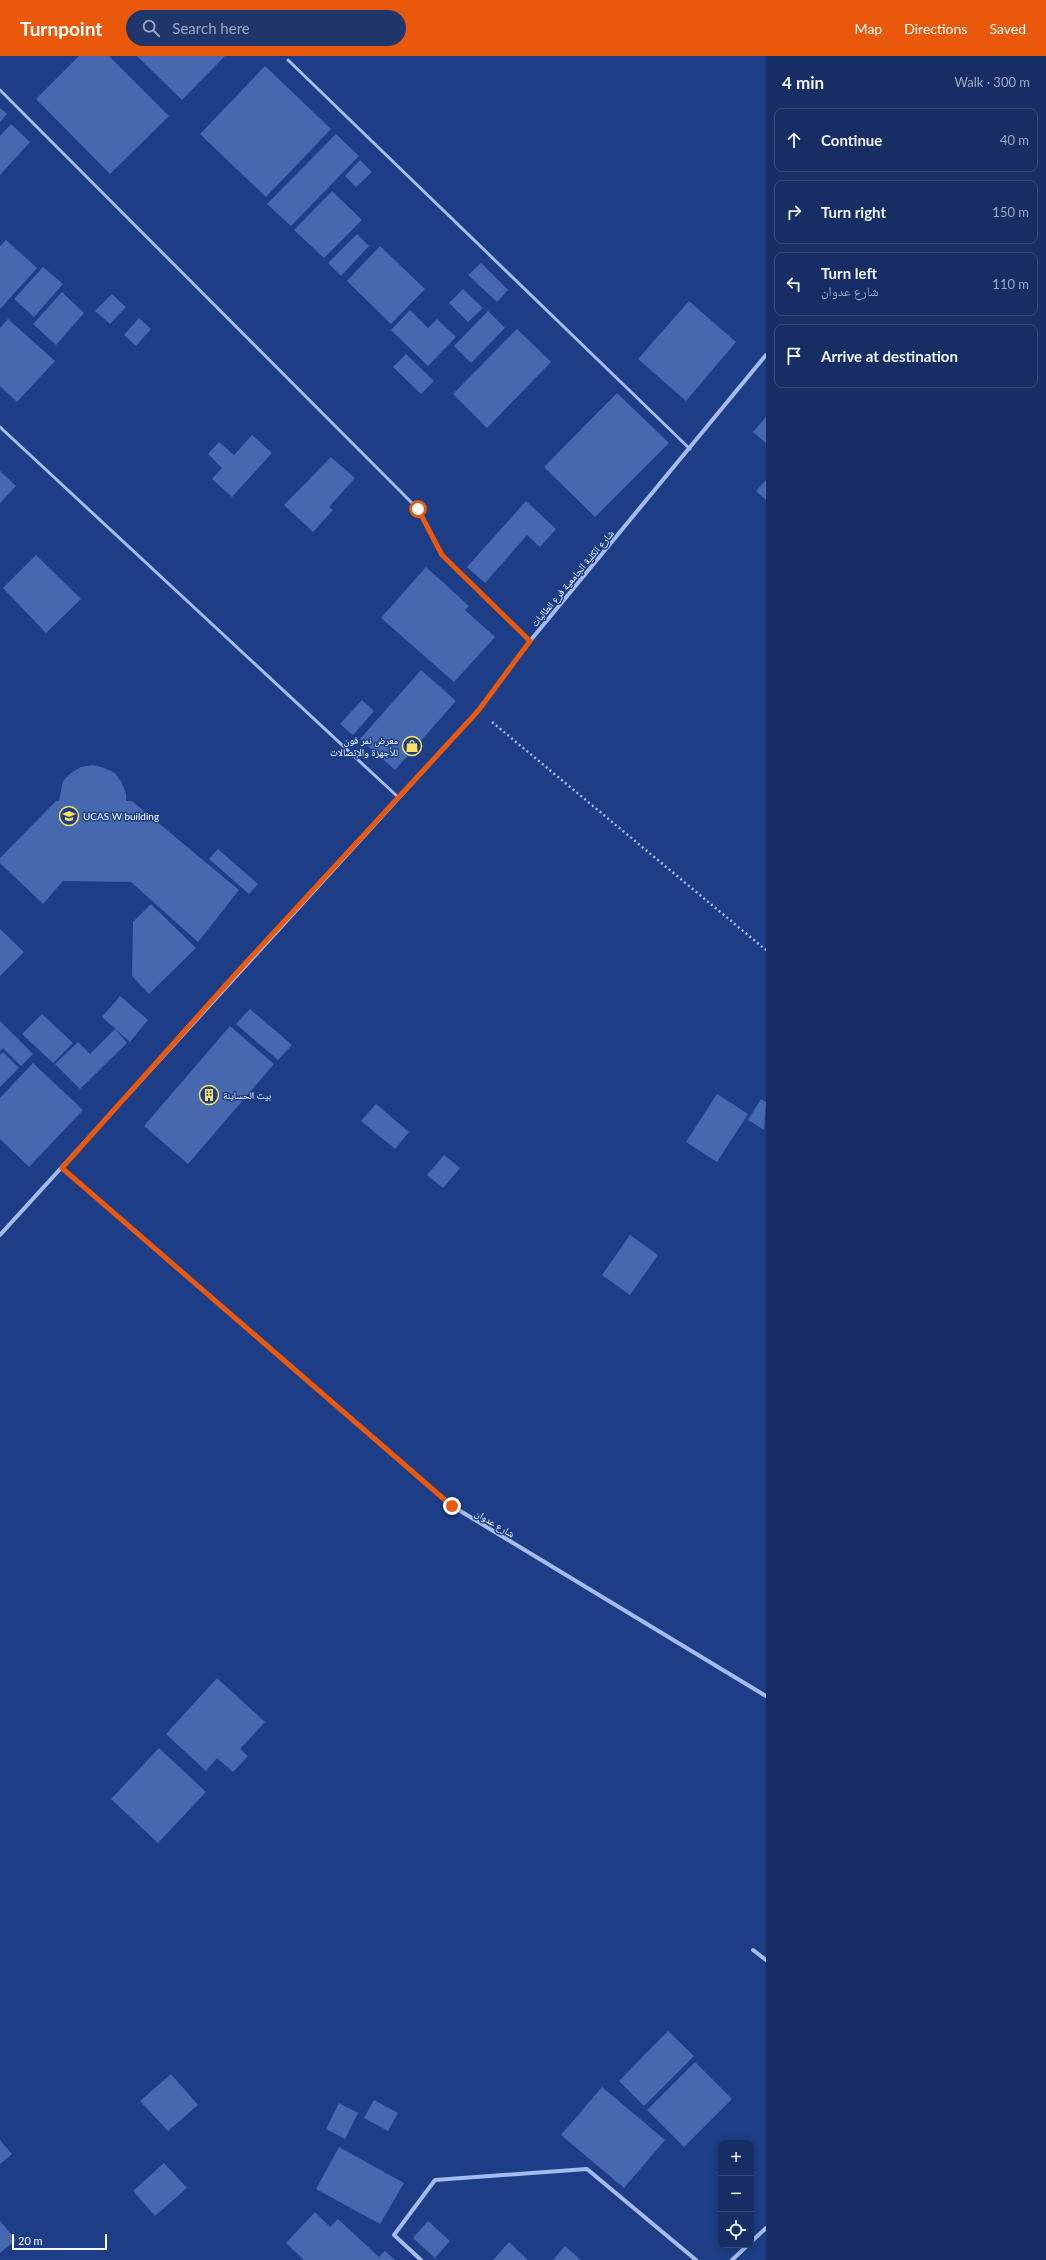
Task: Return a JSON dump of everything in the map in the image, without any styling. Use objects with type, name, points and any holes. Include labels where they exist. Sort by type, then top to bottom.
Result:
[{"type":"street","name":"شارع الكلية الجامعية فرع الطالبات","points":[[0,1235],[478,711],[530,641],[690,449],[766,355]]},
{"type":"street","name":"شارع عدوان","points":[[62,1168],[452,1506],[766,1696]]},
{"type":"street","points":[[754,1950],[766,1960]]},
{"type":"street","points":[[421,2260],[394,2235],[435,2180],[588,2169],[696,2260]]},
{"type":"street","points":[[754,2239],[766,2228]]},
{"type":"street","points":[[732,2260],[745,2248]]},
{"type":"lane","points":[[288,60],[690,449]]},
{"type":"lane","points":[[0,90],[418,509],[442,555],[530,641]]},
{"type":"lane","points":[[0,427],[398,797]]},
{"type":"path","points":[[478,711],[766,950]]},
{"type":"building","points":[[79,56],[109,56],[169,116],[110,174],[36,99]]},
{"type":"building","points":[[137,56],[225,56],[182,100]]},
{"type":"building","points":[[265,66],[331,129],[266,197],[200,134]]},
{"type":"building","points":[[0,108],[7,114],[0,122]]},
{"type":"building","points":[[11,124],[30,142],[0,175],[0,136]]},
{"type":"building","points":[[336,134],[359,156],[291,226],[267,204]]},
{"type":"building","points":[[360,160],[372,172],[356,187],[345,176]]},
{"type":"building","points":[[332,191],[362,220],[324,258],[294,230]]},
{"type":"building","points":[[357,234],[369,246],[341,276],[328,263]]},
{"type":"building","points":[[6,240],[37,268],[0,309],[0,246]]},
{"type":"building","points":[[380,246],[425,289],[391,324],[347,281]]},
{"type":"building","points":[[481,263],[508,290],[497,302],[468,275]]},
{"type":"building","points":[[43,267],[63,284],[34,317],[14,299]]},
{"type":"building","points":[[463,289],[483,308],[468,322],[449,303]]},
{"type":"building","points":[[62,292],[84,313],[56,345],[33,324]]},
{"type":"building","points":[[112,294],[126,307],[110,324],[95,311]]},
{"type":"building","points":[[689,301],[736,342],[686,401],[638,359]]},
{"type":"building","points":[[410,310],[428,328],[437,319],[456,337],[428,366],[391,330]]},
{"type":"building","points":[[488,311],[505,328],[471,363],[454,346]]},
{"type":"building","points":[[139,318],[151,329],[136,346],[124,335]]},
{"type":"building","points":[[8,319],[55,361],[17,402],[0,386],[0,328]]},
{"type":"building","points":[[517,329],[551,362],[487,428],[453,394]]},
{"type":"building","points":[[406,354],[434,381],[421,394],[393,367]]},
{"type":"building","points":[[617,393],[669,443],[595,517],[544,467]]},
{"type":"building","points":[[766,417],[766,443],[753,432]]},
{"type":"building","points":[[252,435],[272,453],[232,497],[212,479],[222,468],[208,454],[219,442],[234,455]]},
{"type":"building","points":[[331,457],[355,478],[329,507],[333,510],[313,532],[284,505]]},
{"type":"building","points":[[0,471],[16,486],[0,503]]},
{"type":"building","points":[[766,480],[766,500],[756,491]]},
{"type":"building","points":[[526,501],[556,529],[540,547],[527,535],[485,583],[467,567]]},
{"type":"building","points":[[36,555],[81,599],[46,633],[3,588]]},
{"type":"building","points":[[426,567],[469,606],[465,610],[495,637],[454,682],[381,618]]},
{"type":"building","points":[[421,670],[456,701],[395,770],[360,739]]},
{"type":"building","points":[[362,700],[374,711],[353,735],[340,724]]},
{"type":"building","points":[[93,765],[115,773],[122,783],[126,794],[126,801],[132,801],[239,890],[198,942],[131,882],[63,881],[43,904],[0,863],[0,858],[56,801],[59,801],[63,781],[71,773],[81,767]]},
{"type":"building","points":[[218,849],[258,884],[249,894],[209,859]]},
{"type":"building","points":[[151,904],[196,948],[149,994],[132,976],[133,922]]},
{"type":"building","points":[[0,929],[24,952],[0,976]]},
{"type":"building","points":[[120,996],[148,1020],[130,1042],[102,1017]]},
{"type":"building","points":[[250,1009],[292,1045],[278,1060],[236,1024]]},
{"type":"building","points":[[42,1014],[73,1043],[53,1063],[22,1034]]},
{"type":"building","points":[[0,1021],[33,1054],[21,1066],[3,1048],[0,1051]]},
{"type":"building","name":"بيت الحساينة","points":[[230,1026],[274,1064],[188,1164],[144,1126]]},
{"type":"building","points":[[115,1029],[127,1043],[80,1089],[55,1064],[78,1042],[90,1054]]},
{"type":"building","points":[[3,1052],[19,1068],[0,1087],[0,1055]]},
{"type":"building","points":[[33,1063],[83,1110],[29,1167],[0,1139],[0,1098]]},
{"type":"building","points":[[717,1094],[748,1114],[717,1162],[686,1142]]},
{"type":"building","points":[[761,1099],[766,1102],[764,1130],[748,1120]]},
{"type":"building","points":[[376,1104],[409,1132],[395,1149],[361,1121]]},
{"type":"building","points":[[444,1155],[460,1168],[443,1188],[427,1175]]},
{"type":"building","points":[[630,1235],[658,1255],[630,1295],[602,1275]]},
{"type":"building","points":[[217,1678],[265,1722],[240,1749],[248,1756],[233,1772],[217,1758],[206,1771],[166,1734]]},
{"type":"building","points":[[159,1748],[206,1792],[158,1843],[111,1799]]},
{"type":"building","points":[[668,2031],[694,2056],[644,2106],[619,2081]]},
{"type":"building","points":[[695,2062],[732,2099],[684,2147],[647,2110]]},
{"type":"building","points":[[171,2074],[198,2105],[168,2131],[140,2101]]},
{"type":"building","points":[[602,2087],[665,2140],[624,2188],[561,2135]]},
{"type":"building","points":[[374,2100],[398,2113],[388,2131],[364,2118]]},
{"type":"building","points":[[339,2103],[358,2113],[345,2139],[326,2129]]},
{"type":"building","points":[[0,2140],[12,2154],[0,2164]]},
{"type":"building","points":[[339,2147],[404,2183],[380,2224],[316,2189]]},
{"type":"building","points":[[164,2163],[187,2188],[155,2216],[133,2191]]},
{"type":"building","points":[[315,2212],[330,2227],[338,2219],[379,2257],[385,2251],[395,2260],[304,2260],[286,2243]]},
{"type":"building","points":[[0,2221],[16,2240],[0,2253]]},
{"type":"building","points":[[428,2221],[450,2241],[435,2258],[413,2238]]},
{"type":"building","points":[[509,2242],[528,2260],[493,2260]]},
{"type":"building","points":[[565,2246],[581,2260],[553,2260]]},
{"type":"place","name":"معرض نمر فون للأجهزة والإتصالات","points":[[412,746]]},
{"type":"place","name":"UCAS W building","points":[[69,816]]},
{"type":"place","name":"بيت الحساينة","points":[[209,1095]]},
{"type":"route","points":[[418,509],[442,555],[530,641],[478,711],[240,969],[62,1168],[452,1506]]}]
